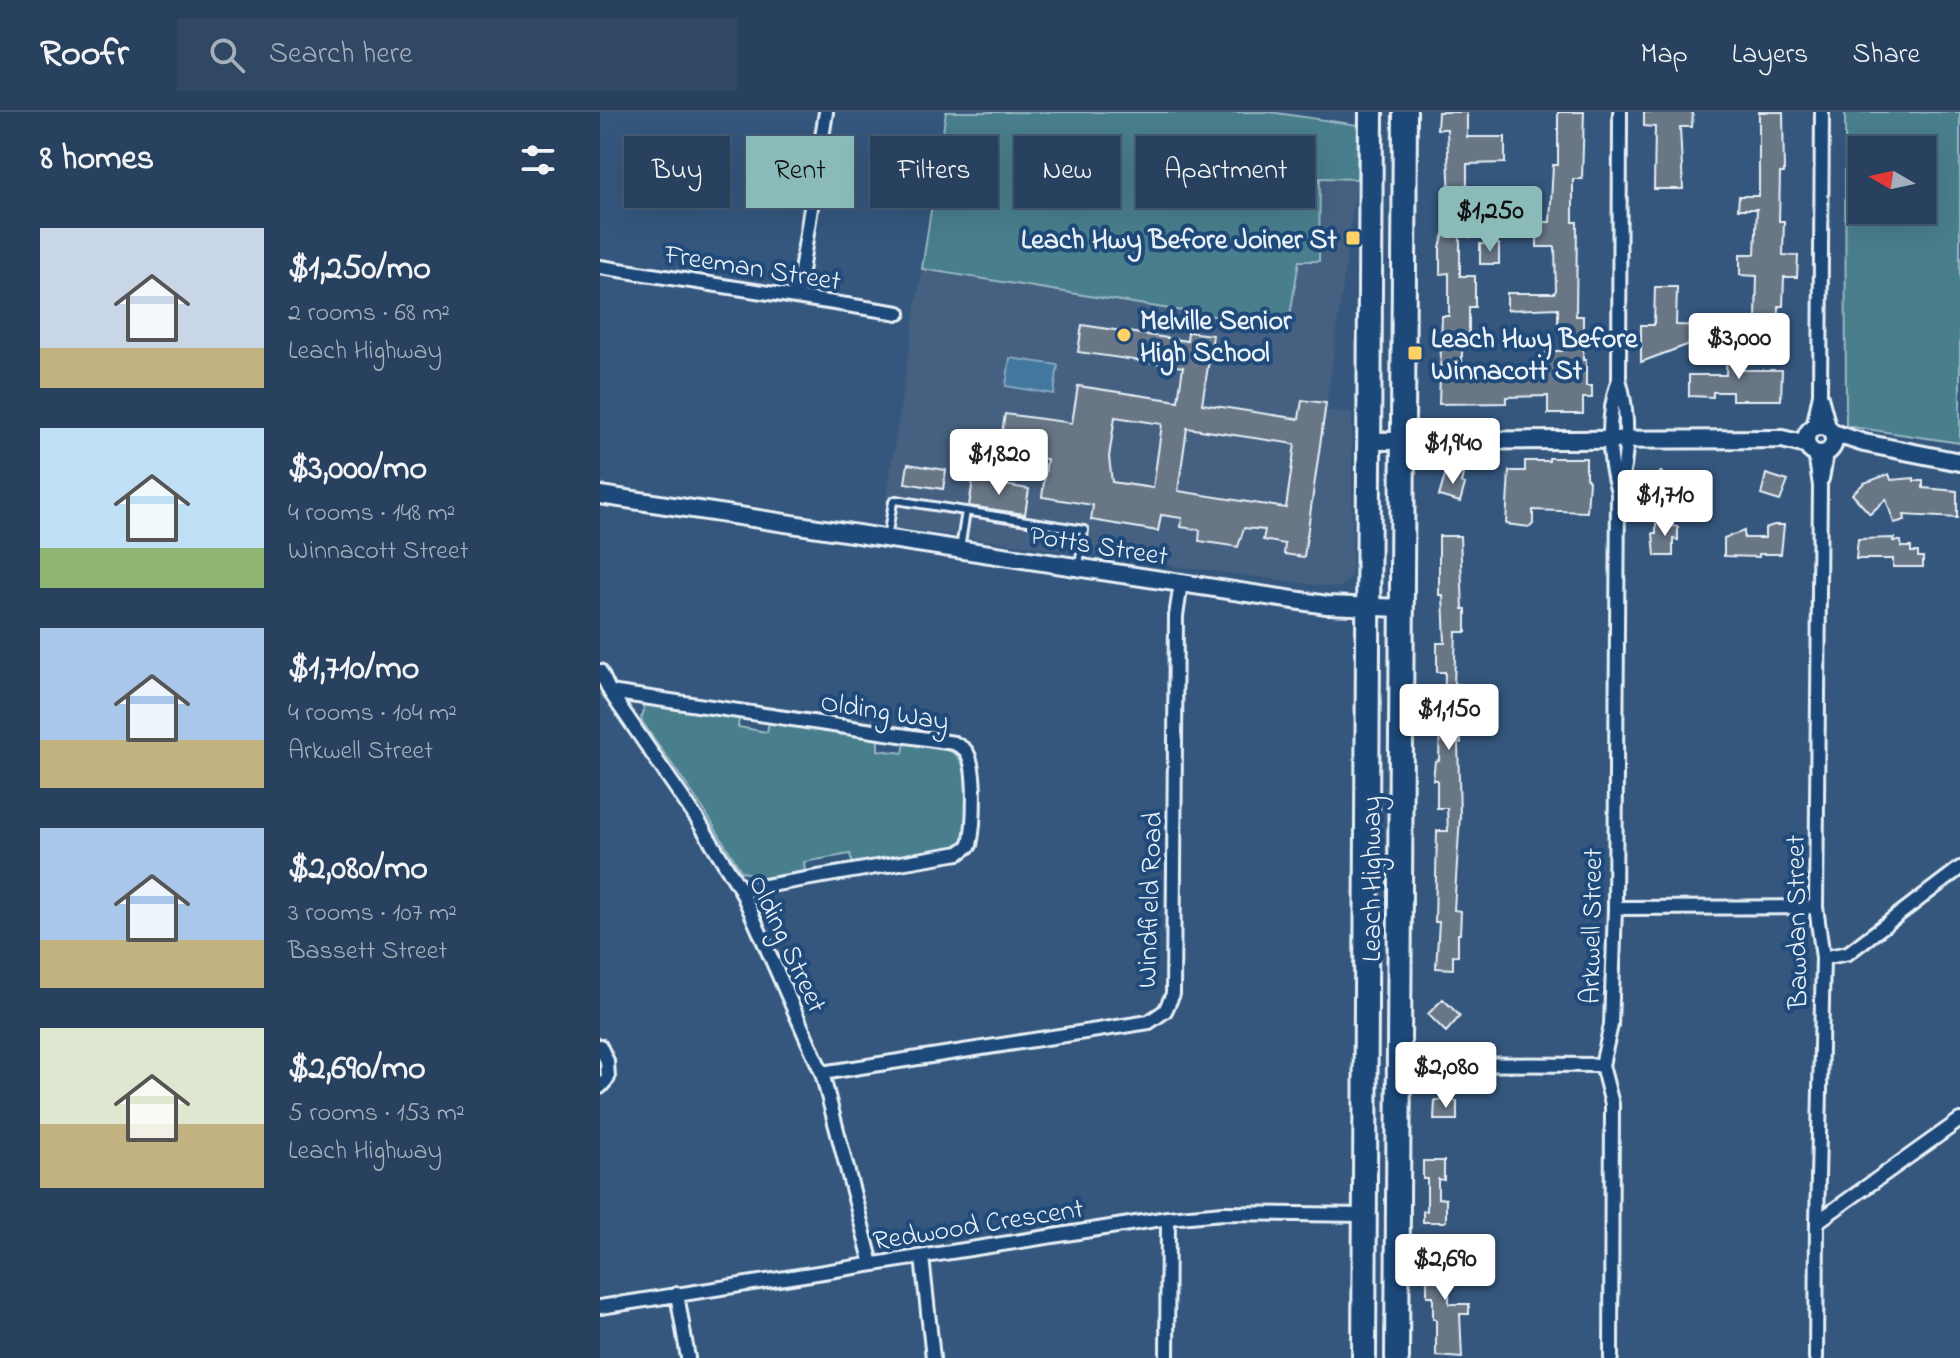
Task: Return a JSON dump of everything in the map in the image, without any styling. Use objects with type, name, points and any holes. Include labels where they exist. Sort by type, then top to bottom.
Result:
[{"type":"highway","name":"Leach Highway","points":[[1364,1358],[1371,112]]},
{"type":"highway","name":"Leach Highway","points":[[1397,1358],[1405,112]]},
{"type":"street","points":[[797,297],[826,112]]},
{"type":"street","name":"Arkwell Street","points":[[1611,1358],[1612,1104],[1602,1065],[1611,1025],[1615,908],[1618,492],[1612,474],[1618,440],[1612,397],[1619,379],[1620,112]]},
{"type":"street","name":"Bawdan Street","points":[[1816,1358],[1823,958],[1816,907],[1822,112]]},
{"type":"street","name":"Freeman Street","points":[[600,267],[899,313]]},
{"type":"street","points":[[1370,441],[1821,440],[1864,443],[1957,459]]},
{"type":"street","name":"Potts Street","points":[[600,495],[1335,606],[1402,608]]},
{"type":"street","name":"Windfield Road","points":[[822,1073],[1149,1022],[1165,1011],[1173,994],[1176,616],[1181,583]]},
{"type":"street","name":"Olding Street","points":[[600,671],[610,692],[697,819],[741,890],[822,1073],[872,1264]]},
{"type":"street","name":"Olding Way","points":[[610,692],[954,743],[966,750],[972,765],[974,831],[970,845],[959,853],[741,890]]},
{"type":"street","points":[[1823,958],[1848,953],[1960,868]]},
{"type":"street","points":[[1615,908],[1816,907]]},
{"type":"street","points":[[600,1046],[607,1061],[608,1078],[600,1087]]},
{"type":"street","points":[[1398,1064],[1602,1065]]},
{"type":"street","points":[[1817,1222],[1960,1120]]},
{"type":"street","name":"Redwood Crescent","points":[[600,1307],[1168,1218],[1223,1213],[1365,1215]]},
{"type":"street","points":[[1167,1358],[1168,1218]]},
{"type":"street","points":[[922,1257],[933,1358]]},
{"type":"street","points":[[677,1294],[688,1358]]},
{"type":"lane","points":[[887,538],[893,502],[896,500],[1084,530],[1078,567]]},
{"type":"lane","points":[[960,549],[966,511]]},
{"type":"shaded area","name":"Melville Senior High School","points":[[946,112],[1270,112],[1358,125],[1357,179],[1326,410],[1352,414],[1352,577],[1339,588],[882,526],[931,208],[998,208],[998,136],[942,136]]},
{"type":"shaded area","points":[[1010,358],[1058,365],[1054,394],[1006,386]]},
{"type":"green space","points":[[946,112],[1270,112],[1358,125],[1357,179],[1320,178],[1319,261],[1299,261],[1288,328],[922,269],[931,208],[998,208],[998,136],[942,136]]},
{"type":"green space","points":[[1845,112],[1960,112],[1960,443],[1846,426]]},
{"type":"green space","points":[[647,704],[739,718],[738,727],[767,732],[769,722],[878,738],[878,750],[903,753],[905,742],[948,750],[959,758],[965,773],[968,806],[966,833],[959,843],[948,849],[853,865],[850,854],[804,862],[805,872],[755,880],[753,875],[741,871],[704,810],[643,723],[643,706]]},
{"type":"building","points":[[1438,112],[1467,112],[1467,137],[1505,137],[1505,163],[1467,164],[1467,208],[1477,210],[1470,237],[1460,235],[1460,276],[1475,276],[1475,307],[1469,307],[1469,344],[1462,344],[1462,369],[1506,369],[1546,368],[1546,351],[1562,351],[1558,308],[1507,310],[1507,293],[1554,293],[1556,290],[1555,247],[1537,247],[1537,222],[1550,222],[1553,165],[1558,165],[1558,112],[1584,112],[1582,179],[1573,179],[1573,222],[1577,222],[1576,316],[1583,316],[1586,386],[1592,386],[1592,398],[1583,398],[1583,414],[1548,414],[1548,396],[1506,397],[1506,403],[1439,404],[1442,316],[1449,316],[1449,273],[1440,274],[1440,247],[1448,222],[1454,224],[1460,200],[1450,200],[1447,129],[1437,129]]},
{"type":"building","points":[[1644,112],[1693,112],[1692,127],[1680,127],[1683,189],[1654,189],[1655,127],[1644,126]]},
{"type":"building","points":[[1759,112],[1783,112],[1784,173],[1780,173],[1779,221],[1784,221],[1783,255],[1798,256],[1797,277],[1784,277],[1783,306],[1779,306],[1778,346],[1751,346],[1752,319],[1756,319],[1757,276],[1740,275],[1740,254],[1755,254],[1757,209],[1738,209],[1739,196],[1759,196]]},
{"type":"building","points":[[1480,244],[1499,244],[1499,264],[1480,264]]},
{"type":"building","points":[[1655,287],[1677,287],[1676,325],[1714,326],[1714,335],[1641,362],[1641,325],[1654,325]]},
{"type":"building","points":[[1082,325],[1187,341],[1188,332],[1213,335],[1202,404],[1299,419],[1302,400],[1326,403],[1304,557],[1284,554],[1285,544],[1263,540],[1265,530],[1244,528],[1238,547],[1199,541],[1200,530],[1181,527],[1182,518],[1161,515],[1158,531],[1091,520],[1093,505],[1042,497],[1047,459],[999,452],[1005,414],[1072,423],[1078,386],[1178,401],[1183,367],[1078,352]],"holes":[[[1115,417],[1162,424],[1153,488],[1112,482],[1109,457]],[[1187,428],[1295,444],[1286,508],[1178,491]]]},
{"type":"building","points":[[1727,346],[1744,347],[1743,370],[1782,370],[1781,400],[1732,400],[1732,392],[1713,392],[1713,397],[1689,396],[1689,375],[1726,375]]},
{"type":"building","points":[[1549,458],[1586,458],[1586,477],[1589,481],[1587,512],[1533,510],[1533,524],[1530,527],[1506,524],[1509,471],[1525,471],[1525,461],[1549,461]]},
{"type":"building","points":[[908,464],[946,470],[943,489],[905,483]]},
{"type":"building","points":[[1447,469],[1463,474],[1461,483],[1465,484],[1460,502],[1439,496]]},
{"type":"building","points":[[1661,472],[1674,486],[1649,510],[1636,497]]},
{"type":"building","points":[[1684,474],[1699,474],[1699,479],[1712,479],[1710,494],[1683,493]]},
{"type":"building","points":[[1766,474],[1788,481],[1780,501],[1761,495]]},
{"type":"building","points":[[1889,474],[1891,480],[1914,478],[1914,481],[1923,481],[1923,488],[1957,491],[1957,518],[1904,515],[1905,520],[1894,523],[1886,499],[1870,514],[1852,494],[1864,483]]},
{"type":"building","points":[[973,480],[1029,489],[1025,514],[969,506]]},
{"type":"building","points":[[1656,519],[1669,520],[1668,525],[1678,527],[1678,540],[1673,539],[1673,556],[1655,556],[1653,533],[1656,533]]},
{"type":"building","points":[[1784,525],[1781,554],[1724,556],[1724,538],[1744,531],[1744,538],[1765,538],[1765,528]]},
{"type":"building","points":[[1439,536],[1460,536],[1463,609],[1466,609],[1466,632],[1456,632],[1454,684],[1465,685],[1465,706],[1461,706],[1461,743],[1458,743],[1460,816],[1454,910],[1461,911],[1460,934],[1458,956],[1453,955],[1453,969],[1436,968],[1439,922],[1435,922],[1437,831],[1448,831],[1447,808],[1437,808],[1437,780],[1433,780],[1435,761],[1439,760],[1440,719],[1444,719],[1445,672],[1437,672],[1437,643],[1445,643],[1443,595],[1439,595]]},
{"type":"building","points":[[1894,538],[1893,541],[1901,541],[1901,547],[1911,547],[1911,552],[1918,552],[1918,557],[1923,557],[1923,567],[1893,567],[1893,559],[1856,559],[1858,539]]},
{"type":"building","points":[[1443,999],[1460,1016],[1446,1032],[1428,1014]]},
{"type":"building","points":[[1435,1100],[1457,1101],[1457,1120],[1434,1120]]},
{"type":"building","points":[[1423,1161],[1444,1161],[1444,1180],[1438,1179],[1438,1198],[1446,1199],[1446,1221],[1423,1222],[1423,1211],[1427,1211],[1427,1179],[1423,1179]]},
{"type":"building","points":[[1441,1241],[1458,1241],[1458,1261],[1449,1262],[1449,1304],[1469,1304],[1469,1314],[1460,1314],[1462,1358],[1436,1356],[1436,1319],[1433,1319],[1433,1296],[1427,1296],[1427,1267],[1431,1267],[1431,1250],[1441,1250]]},
{"type":"place","name":"Leach Hwy Before Joiner St","points":[[1353,238]]},
{"type":"place","name":"Melville Senior High School","points":[[1124,335]]},
{"type":"place","name":"Leach Hwy Before Winnacott St","points":[[1415,353]]}]
